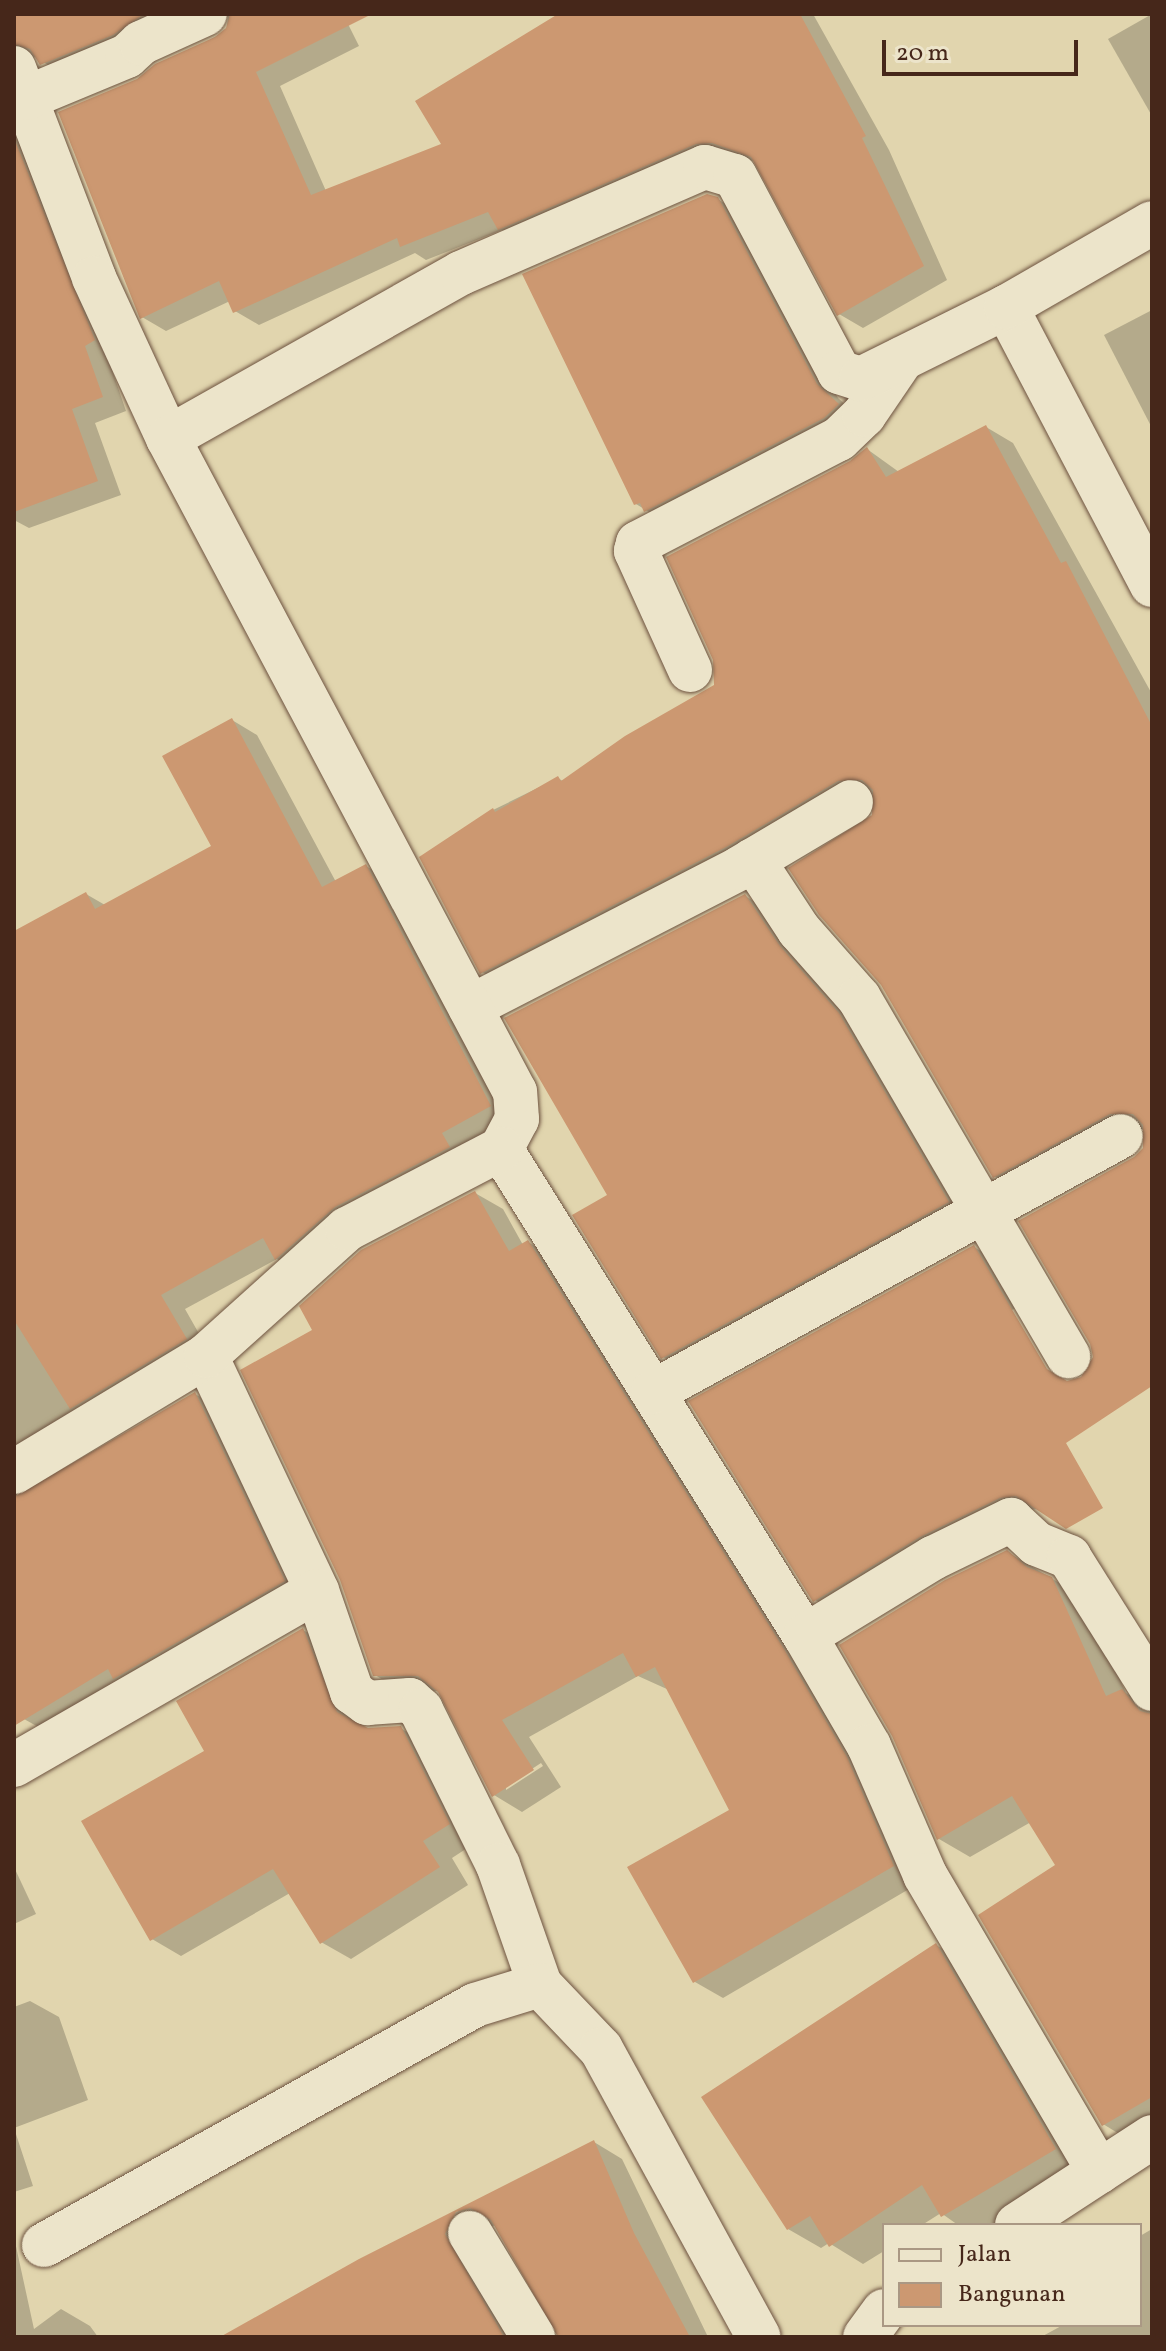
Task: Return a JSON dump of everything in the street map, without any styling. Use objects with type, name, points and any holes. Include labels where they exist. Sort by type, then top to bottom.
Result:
[{"type":"street","points":[[14,1472],[206,1356],[347,1229],[501,1149],[517,1119],[515,1092],[168,438],[94,278],[22,104],[127,56],[141,43],[205,14]]},
{"type":"street","points":[[168,438],[461,273],[705,167],[735,176],[839,372],[861,379],[1006,307],[1152,223]]},
{"type":"street","points":[[1006,307],[1152,585]]},
{"type":"street","points":[[690,670],[636,551],[638,543],[839,439],[864,415],[904,357]]},
{"type":"street","points":[[470,1007],[753,860],[851,802]]},
{"type":"street","points":[[753,860],[799,930],[859,998],[1068,1356]]},
{"type":"street","points":[[653,1392],[1121,1136]]},
{"type":"street","points":[[501,1149],[805,1636],[869,1746],[925,1875],[1099,2172]]},
{"type":"street","points":[[206,1356],[317,1591],[352,1692],[367,1703],[410,1700],[429,1723],[498,1865],[540,1985],[601,2049],[759,2337]]},
{"type":"street","points":[[805,1636],[933,1558],[1011,1520],[1037,1544],[1069,1557],[1152,1689]]},
{"type":"street","points":[[14,1765],[317,1591]]},
{"type":"street","points":[[44,2245],[475,2005],[540,1985]]},
{"type":"street","points":[[1020,2223],[1152,2137]]},
{"type":"street","points":[[470,2233],[533,2337]]},
{"type":"street","points":[[865,2337],[882,2314]]},
{"type":"building","points":[[14,14],[144,14],[113,35],[40,65],[30,49],[14,44]]},
{"type":"building","points":[[230,14],[372,14],[256,72],[311,195],[441,144],[415,101],[558,14],[800,14],[866,136],[862,138],[924,266],[837,316],[751,157],[712,143],[696,144],[498,230],[488,212],[400,247],[397,238],[233,313],[219,281],[140,319],[58,112],[137,79],[155,64],[215,37],[226,28]]},
{"type":"building","points":[[14,138],[95,340],[85,346],[103,397],[72,409],[98,481],[14,512]]},
{"type":"building","points":[[707,194],[718,197],[817,384],[839,404],[824,418],[644,512],[640,503],[634,505],[522,274]]},
{"type":"building","points":[[986,425],[1061,563],[1066,561],[1152,726],[1152,1386],[1066,1443],[1103,1508],[1066,1529],[1016,1496],[1000,1498],[920,1537],[813,1602],[688,1401],[974,1245],[1047,1369],[1067,1381],[1081,1377],[1093,1357],[1090,1344],[1018,1221],[1134,1157],[1143,1148],[1143,1125],[1133,1114],[1110,1114],[993,1178],[881,985],[819,915],[788,868],[872,815],[873,790],[862,780],[838,781],[728,846],[480,974],[419,857],[493,808],[495,812],[558,776],[561,781],[625,736],[714,685],[713,660],[666,557],[850,461],[867,447],[886,477]]},
{"type":"building","points":[[232,718],[322,887],[366,864],[491,1106],[442,1133],[450,1147],[335,1207],[275,1260],[263,1238],[161,1295],[187,1339],[70,1409],[14,1320],[14,931],[86,892],[95,909],[211,846],[162,756]]},
{"type":"building","points":[[745,894],[780,946],[839,1013],[949,1202],[661,1359],[572,1215],[607,1195],[504,1018]]},
{"type":"building","points":[[475,1191],[509,1251],[528,1240],[784,1649],[847,1757],[894,1866],[693,1983],[627,1867],[729,1810],[655,1667],[636,1677],[623,1653],[502,1720],[534,1770],[492,1797],[438,1692],[418,1676],[373,1676],[340,1580],[240,1370],[312,1330],[299,1306],[361,1250]]},
{"type":"building","points":[[195,1392],[285,1581],[113,1679],[108,1669],[14,1726],[14,1497]]},
{"type":"building","points":[[1007,1550],[1027,1567],[1052,1577],[1106,1696],[1122,1689],[1140,1711],[1152,1714],[1152,2097],[1102,2126],[978,1915],[1055,1865],[1012,1796],[937,1840],[892,1736],[839,1645],[945,1580]]},
{"type":"building","points":[[303,1628],[337,1712],[368,1728],[401,1726],[450,1824],[423,1841],[440,1867],[320,1944],[273,1869],[150,1941],[81,1821],[204,1751],[176,1701]]},
{"type":"building","points":[[936,1943],[1056,2149],[941,2217],[922,2185],[829,2247],[810,2216],[787,2230],[701,2097]]},
{"type":"building","points":[[594,2140],[634,2233],[690,2337],[558,2337],[491,2220],[470,2208],[456,2212],[445,2234],[504,2337],[220,2337],[359,2259]]}]
